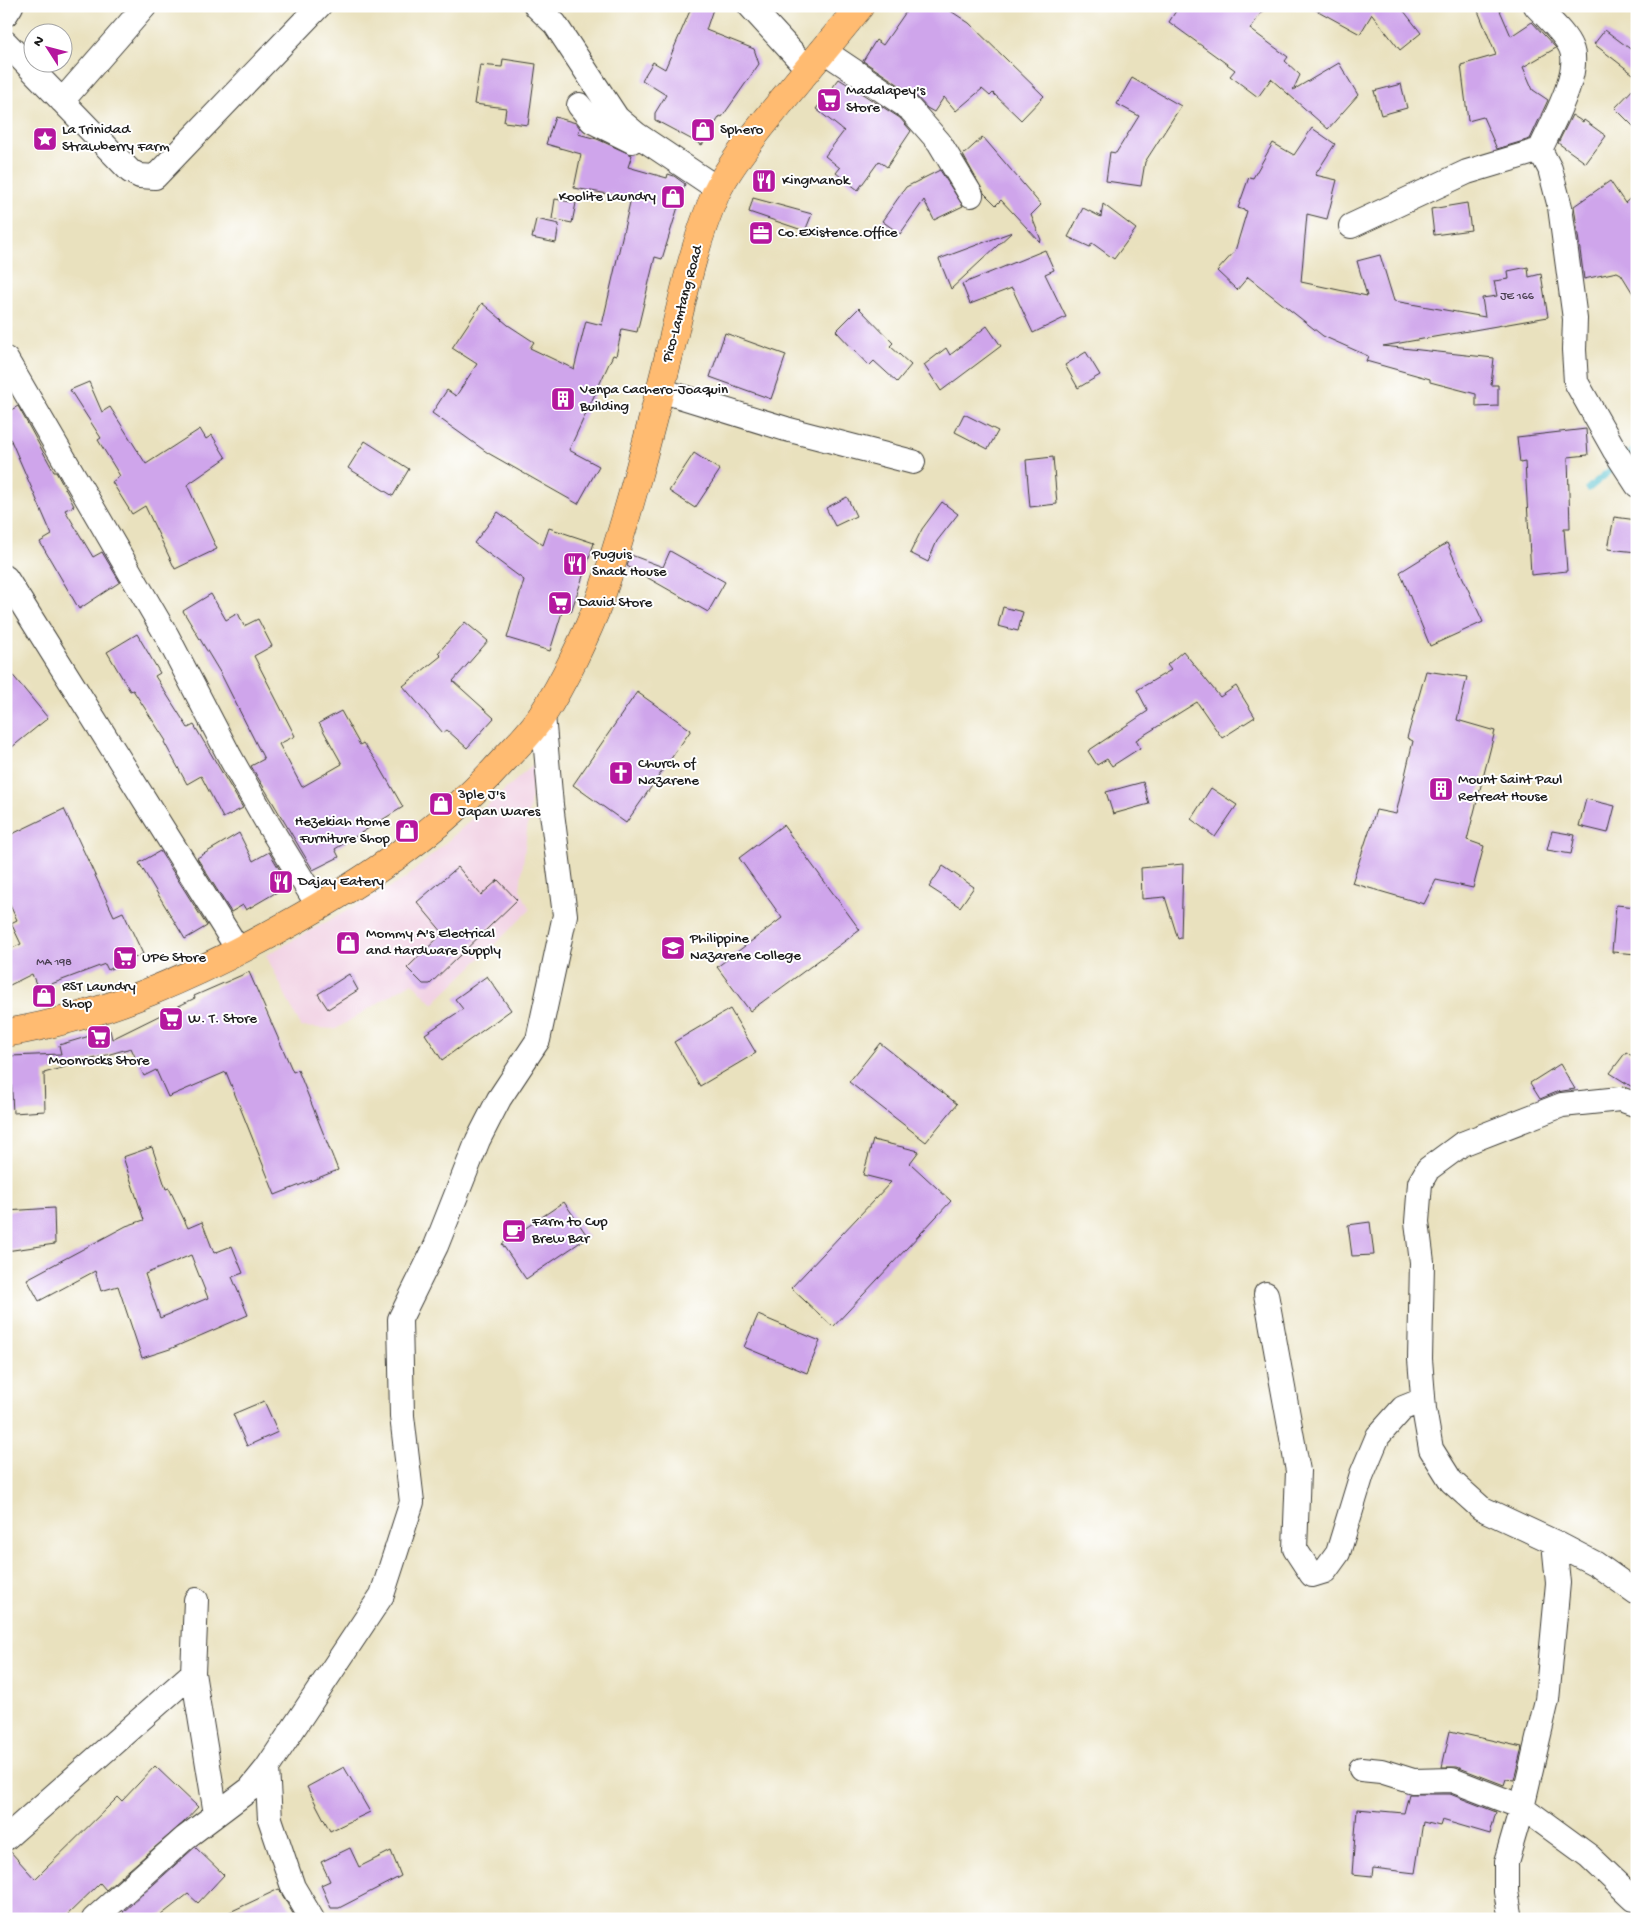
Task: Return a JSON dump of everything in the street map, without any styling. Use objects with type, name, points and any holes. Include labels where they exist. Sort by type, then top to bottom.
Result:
[{"type":"main road","name":"Pico-Lamtang Road","points":[[6,1034],[102,1010],[149,994],[239,952],[319,907],[390,863],[441,823],[479,787],[543,715],[573,658],[599,601],[660,390],[703,226],[718,189],[742,150],[860,6]]},
{"type":"street","points":[[6,14],[11,6]]},
{"type":"street","points":[[62,101],[145,6]]},
{"type":"street","points":[[6,43],[130,171],[140,176],[155,178],[319,6]]},
{"type":"street","points":[[536,6],[555,24],[617,118],[667,155],[718,189]]},
{"type":"street","points":[[750,6],[815,60],[909,108],[939,142],[971,195]]},
{"type":"street","points":[[1351,226],[1467,172],[1540,150],[1570,85],[1573,59],[1571,48],[1536,6]]},
{"type":"street","points":[[579,105],[592,121],[633,141],[659,164],[667,155]]},
{"type":"street","points":[[1540,150],[1550,168],[1560,207],[1574,319],[1576,382],[1615,452],[1632,478]]},
{"type":"street","points":[[6,359],[167,636],[230,758],[319,907]]},
{"type":"street","points":[[660,390],[786,429],[913,462]]},
{"type":"street","points":[[6,578],[239,952]]},
{"type":"street","points":[[94,1919],[216,1814],[250,1788],[267,1768],[382,1595],[412,1502],[402,1416],[400,1319],[436,1246],[478,1140],[495,1107],[538,1040],[565,915],[551,805],[543,715]]},
{"type":"street","points":[[1637,1105],[1620,1099],[1562,1104],[1462,1144],[1428,1169],[1420,1183],[1417,1222],[1422,1262],[1420,1359],[1423,1400],[1431,1449],[1451,1481],[1481,1508],[1596,1564],[1637,1593]]},
{"type":"street","points":[[1266,1294],[1298,1471],[1295,1548],[1312,1575],[1325,1571],[1338,1553],[1362,1474],[1378,1436],[1403,1408],[1423,1400]]},
{"type":"street","points":[[1511,1919],[1506,1892],[1506,1862],[1522,1808],[1547,1700],[1558,1583],[1554,1542]]},
{"type":"street","points":[[196,1600],[193,1673],[216,1814]]},
{"type":"street","points":[[6,1838],[193,1673]]},
{"type":"street","points":[[267,1768],[270,1819],[293,1887],[312,1919]]},
{"type":"street","points":[[1361,1769],[1380,1771],[1413,1780],[1452,1780],[1522,1808],[1589,1856],[1634,1899]]},
{"type":"shaded area","points":[[535,763],[520,889],[530,910],[433,1004],[412,982],[336,1029],[301,1027],[266,955],[405,879]]},
{"type":"building","points":[[692,6],[714,6],[706,30],[754,49],[759,64],[722,117],[720,116],[702,145],[655,120],[655,113],[666,95],[642,80],[653,62],[665,69]]},
{"type":"building","points":[[910,6],[943,6],[969,23],[1044,96],[1021,120],[993,93],[990,96],[982,89],[956,111],[944,97],[934,112],[927,108],[917,97],[863,61],[876,40],[883,45]]},
{"type":"building","points":[[1179,6],[1266,6],[1250,29],[1288,57],[1285,61],[1300,75],[1293,90],[1339,63],[1358,95],[1328,129],[1271,79],[1258,97],[1230,76],[1235,70],[1169,22]]},
{"type":"building","points":[[1309,6],[1400,6],[1421,33],[1400,50],[1372,14],[1360,34]]},
{"type":"building","points":[[1476,6],[1498,6],[1511,36],[1532,22],[1556,48],[1523,67],[1533,90],[1548,100],[1530,139],[1497,149],[1483,117],[1468,121],[1461,65],[1496,55]]},
{"type":"building","points":[[1605,30],[1637,54],[1637,77],[1594,44]]},
{"type":"building","points":[[503,59],[536,64],[528,125],[504,122],[506,108],[474,104],[480,65],[502,67]]},
{"type":"building","points":[[1132,78],[1181,106],[1145,162],[1141,186],[1106,181],[1110,152],[1116,153],[1139,116],[1117,104]]},
{"type":"building","points":[[839,79],[900,118],[911,131],[887,167],[879,161],[858,190],[836,173],[840,168],[825,156],[844,131],[816,109]]},
{"type":"building","points":[[1401,84],[1407,108],[1381,115],[1374,91]]},
{"type":"building","points":[[1637,85],[1637,130],[1615,108]]},
{"type":"building","points":[[1572,115],[1583,122],[1584,120],[1606,136],[1586,163],[1558,143]]},
{"type":"building","points":[[555,117],[576,123],[580,128],[578,134],[597,139],[632,155],[628,167],[667,178],[668,174],[685,184],[662,259],[655,257],[637,332],[622,329],[616,356],[613,355],[569,450],[599,466],[578,504],[488,453],[432,413],[447,390],[456,396],[477,364],[452,348],[482,303],[508,325],[534,342],[530,348],[574,369],[586,321],[602,325],[631,198],[574,188],[581,154],[546,144]]},
{"type":"building","points":[[1312,128],[1335,144],[1315,175],[1337,180],[1327,219],[1307,214],[1301,282],[1367,296],[1357,261],[1380,255],[1394,301],[1485,317],[1482,298],[1497,296],[1494,281],[1509,279],[1508,271],[1528,267],[1529,277],[1541,274],[1548,317],[1383,346],[1494,358],[1491,385],[1498,385],[1498,406],[1476,407],[1476,394],[1430,382],[1430,379],[1366,361],[1368,356],[1323,336],[1248,277],[1237,290],[1217,271],[1235,251],[1247,211],[1238,208],[1249,177],[1253,178],[1273,143],[1294,155]]},
{"type":"building","points":[[983,137],[1041,205],[1031,215],[1041,240],[1040,242],[1001,200],[996,205],[984,193],[963,155]]},
{"type":"building","points":[[940,170],[963,206],[934,220],[924,200],[900,234],[882,221],[906,187]]},
{"type":"building","points":[[1610,181],[1625,203],[1637,192],[1637,300],[1621,274],[1617,272],[1584,279],[1574,206]]},
{"type":"building","points":[[753,198],[812,214],[805,231],[749,212]]},
{"type":"building","points":[[555,199],[576,203],[572,223],[552,219]]},
{"type":"building","points":[[1467,203],[1471,230],[1434,235],[1431,209]]},
{"type":"building","points":[[1103,204],[1136,229],[1114,259],[1092,243],[1090,247],[1068,237],[1083,208],[1101,217]]},
{"type":"building","points":[[536,219],[559,224],[556,243],[532,238]]},
{"type":"building","points":[[1012,232],[951,289],[939,259]]},
{"type":"building","points":[[1045,250],[1054,270],[1045,274],[1066,317],[1033,333],[1012,288],[970,304],[962,284]]},
{"type":"building","points":[[859,308],[893,343],[890,346],[911,365],[897,382],[874,361],[869,366],[836,331]]},
{"type":"building","points":[[987,326],[1001,346],[941,391],[924,365],[946,348],[950,355]]},
{"type":"building","points":[[725,333],[786,355],[771,399],[710,377]]},
{"type":"building","points":[[1086,352],[1100,375],[1078,388],[1065,365]]},
{"type":"building","points":[[89,382],[102,412],[110,407],[146,464],[200,429],[206,439],[212,435],[226,458],[187,485],[217,549],[175,569],[145,506],[132,514],[112,482],[120,476],[98,440],[101,438],[70,390]]},
{"type":"building","points":[[18,406],[74,506],[65,510],[93,557],[102,552],[120,582],[79,609],[40,542],[52,535],[6,429],[6,413]]},
{"type":"building","points":[[964,414],[998,431],[988,449],[955,432]]},
{"type":"building","points":[[1586,429],[1588,455],[1568,457],[1570,528],[1564,528],[1567,571],[1531,575],[1525,462],[1520,463],[1517,437]]},
{"type":"building","points":[[365,441],[409,469],[393,496],[348,468]]},
{"type":"building","points":[[694,453],[720,470],[695,508],[669,491]]},
{"type":"building","points":[[1053,457],[1057,504],[1030,507],[1026,460]]},
{"type":"building","points":[[847,497],[856,516],[835,526],[826,508]]},
{"type":"building","points":[[942,502],[958,514],[937,541],[928,562],[910,553],[922,529]]},
{"type":"building","points":[[498,512],[543,545],[549,528],[594,543],[571,612],[563,609],[550,651],[507,638],[524,580],[474,543]]},
{"type":"building","points":[[1614,517],[1637,520],[1637,552],[1608,549]]},
{"type":"building","points":[[1447,543],[1483,622],[1430,646],[1400,572]]},
{"type":"building","points":[[670,551],[725,582],[708,612],[627,566],[631,555],[663,567]]},
{"type":"building","points":[[211,594],[226,620],[238,613],[244,626],[258,619],[272,646],[254,656],[295,736],[279,744],[302,787],[342,764],[319,723],[341,711],[360,745],[363,743],[377,762],[403,807],[335,849],[339,857],[313,870],[251,766],[264,759],[221,674],[183,611]]},
{"type":"building","points":[[1003,607],[1023,612],[1018,631],[998,626]]},
{"type":"building","points":[[465,622],[488,641],[453,681],[494,718],[467,748],[447,730],[443,733],[403,686],[441,656],[438,653]]},
{"type":"building","points":[[137,634],[160,673],[155,676],[188,728],[194,725],[243,808],[223,818],[201,776],[187,784],[164,742],[166,741],[133,690],[130,691],[107,652]]},
{"type":"building","points":[[1183,651],[1220,697],[1236,686],[1255,717],[1222,738],[1197,702],[1136,740],[1140,748],[1112,766],[1107,759],[1097,765],[1088,751],[1148,711],[1137,690],[1171,670],[1167,665]]},
{"type":"building","points":[[6,667],[48,718],[6,752]]},
{"type":"building","name":"Mount Saint Paul Retreat House","points":[[1426,671],[1467,677],[1457,720],[1495,731],[1467,840],[1484,846],[1473,888],[1436,880],[1424,904],[1352,883],[1376,810],[1396,814],[1413,741],[1407,738]]},
{"type":"building","name":"Church of Nazarene","points":[[637,692],[691,730],[626,823],[573,785]]},
{"type":"building","points":[[1143,782],[1149,804],[1113,814],[1106,792]]},
{"type":"building","points":[[1211,788],[1237,805],[1215,837],[1191,819]]},
{"type":"building","points":[[1586,799],[1615,806],[1608,833],[1579,826]]},
{"type":"building","points":[[64,809],[114,916],[123,912],[143,954],[108,970],[105,964],[38,989],[32,974],[6,987],[6,951],[21,944],[11,923],[17,920],[6,897],[6,837]]},
{"type":"building","points":[[783,825],[860,930],[750,1011],[717,967],[782,918],[739,858]]},
{"type":"building","points":[[1552,831],[1575,835],[1571,854],[1547,850]]},
{"type":"building","points":[[239,833],[253,861],[269,852],[289,885],[246,910],[243,905],[231,912],[197,858]]},
{"type":"building","points":[[160,851],[207,926],[185,939],[139,863]]},
{"type":"building","points":[[1183,864],[1181,938],[1178,939],[1165,897],[1142,899],[1141,868]]},
{"type":"building","points":[[943,866],[974,887],[960,907],[929,887]]},
{"type":"building","points":[[458,867],[481,895],[498,880],[517,900],[430,984],[423,984],[407,968],[443,933],[417,902]]},
{"type":"building","points":[[1616,905],[1637,907],[1637,954],[1612,952]]},
{"type":"building","points":[[249,972],[293,1072],[298,1070],[338,1170],[275,1195],[226,1072],[168,1097],[156,1070],[144,1076],[131,1048],[44,1073],[45,1111],[13,1113],[10,1056],[61,1054],[59,1045],[110,1030],[112,1039],[195,998],[194,996]]},
{"type":"building","points":[[349,974],[358,990],[328,1009],[318,994]]},
{"type":"building","points":[[487,976],[511,1010],[442,1060],[425,1034],[463,1009],[455,999]]},
{"type":"building","points":[[730,1009],[756,1053],[700,1086],[674,1042]]},
{"type":"building","points":[[880,1043],[957,1104],[926,1142],[849,1082]]},
{"type":"building","points":[[1626,1052],[1637,1059],[1637,1090],[1610,1073]]},
{"type":"building","points":[[1560,1064],[1575,1089],[1557,1092],[1540,1099],[1530,1083]]},
{"type":"building","points":[[873,1140],[919,1151],[910,1163],[951,1201],[833,1327],[791,1288],[891,1182],[863,1175]]},
{"type":"building","points":[[152,1147],[166,1189],[169,1188],[188,1228],[202,1222],[214,1253],[232,1246],[243,1273],[232,1277],[248,1315],[170,1349],[142,1358],[118,1286],[101,1291],[95,1271],[39,1301],[27,1279],[126,1226],[144,1220],[123,1157]],"holes":[[[191,1255],[208,1298],[160,1318],[145,1274]]]},
{"type":"building","points":[[564,1202],[588,1237],[526,1279],[502,1244]]},
{"type":"building","points":[[54,1208],[55,1244],[6,1251],[6,1211]]},
{"type":"building","points":[[1370,1222],[1374,1255],[1352,1256],[1348,1225]]},
{"type":"building","points":[[758,1315],[820,1341],[807,1373],[744,1347]]},
{"type":"building","points":[[264,1401],[278,1432],[247,1446],[233,1414]]},
{"type":"building","points":[[1450,1731],[1522,1747],[1514,1780],[1506,1779],[1504,1785],[1457,1767],[1442,1767]]},
{"type":"building","points":[[155,1766],[198,1807],[184,1822],[106,1890],[100,1883],[63,1919],[6,1919],[6,1851],[10,1851],[35,1879],[118,1797],[122,1801]]},
{"type":"building","points":[[344,1767],[370,1812],[330,1831],[307,1787]]},
{"type":"building","points":[[1409,1794],[1450,1794],[1496,1812],[1490,1834],[1442,1820],[1440,1826],[1423,1822],[1415,1873],[1373,1868],[1372,1876],[1352,1874],[1357,1809],[1404,1813]]},
{"type":"building","points":[[195,1847],[224,1875],[198,1903],[188,1894],[156,1919],[128,1919],[123,1912]]},
{"type":"building","points":[[350,1848],[359,1867],[391,1851],[401,1876],[339,1908],[331,1908],[321,1885],[330,1881],[321,1862]]},
{"type":"building","points":[[279,1889],[296,1919],[215,1919]]},
{"type":"waterway","points":[[1589,488],[1637,448]]},
{"type":"place","name":"Madalapey's Store","points":[[829,100]]},
{"type":"place","name":"Sphero","points":[[703,130]]},
{"type":"place","name":"La Trinidad Strawberry Farm","points":[[45,139]]},
{"type":"place","name":"KingManok","points":[[764,181]]},
{"type":"place","name":"Koolite Laundry","points":[[673,197]]},
{"type":"place","name":"Co.Existence.Office","points":[[761,233]]},
{"type":"place","name":"Venpa Cachero-Joaquin Building","points":[[563,399]]},
{"type":"place","name":"Puguis Snack House","points":[[575,564]]},
{"type":"place","name":"David Store","points":[[560,603]]},
{"type":"place","name":"Church of Nazarene","points":[[621,773]]},
{"type":"place","name":"Mount Saint Paul Retreat House","points":[[1441,789]]},
{"type":"place","name":"3ple J's Japan Wares","points":[[441,804]]},
{"type":"place","name":"Hezekiah Home Furniture Shop","points":[[407,831]]},
{"type":"place","name":"Dajay Eatery","points":[[281,882]]},
{"type":"place","name":"Mommy A's Electrical and Hardware Supply","points":[[348,943]]},
{"type":"place","name":"Philippine Nazarene College","points":[[673,948]]},
{"type":"place","name":"UPG Store","points":[[125,958]]},
{"type":"place","name":"RST Laundry Shop","points":[[44,996]]},
{"type":"place","name":"W. T. Store","points":[[171,1019]]},
{"type":"place","name":"Moonrocks Store","points":[[99,1037]]},
{"type":"place","name":"Farm to Cup Brew Bar","points":[[514,1231]]}]
